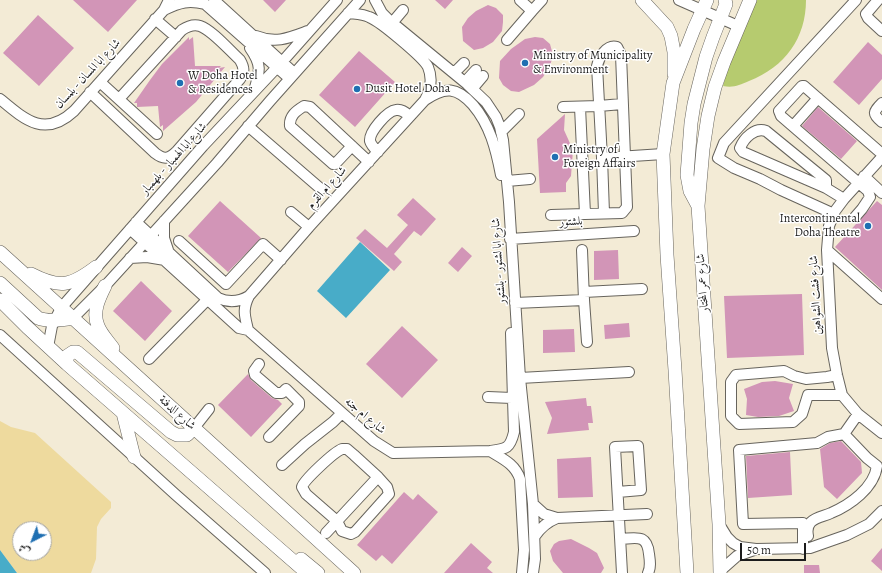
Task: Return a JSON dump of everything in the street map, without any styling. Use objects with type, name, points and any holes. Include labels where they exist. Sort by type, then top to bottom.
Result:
[{"type":"main road","points":[[642,0],[667,27],[671,36],[674,52],[673,83],[663,154],[666,255],[675,370],[687,573]]},
{"type":"main road","points":[[698,206],[690,191],[687,175],[691,123],[694,104],[706,57],[712,37],[726,4],[725,0]]},
{"type":"main road","name":"شارع عمر المختار","points":[[720,572],[719,524],[698,206],[703,150],[708,116],[715,87],[738,26],[750,0]]},
{"type":"main road","points":[[673,83],[705,5]]},
{"type":"main road","name":"شارع الدفنة","points":[[0,252],[354,573]]},
{"type":"main road","points":[[16,266],[43,280],[60,285],[76,279],[96,267]]},
{"type":"main road","points":[[0,284],[36,317],[42,320],[73,318]]},
{"type":"main road","points":[[105,286],[98,300],[95,315],[96,322],[119,360]]},
{"type":"main road","points":[[0,300],[67,364],[306,573]]},
{"type":"main road","points":[[67,364],[67,356],[73,352],[77,352],[171,432],[177,435],[187,435],[194,428]]},
{"type":"main road","points":[[123,413],[134,457]]},
{"type":"main road","points":[[274,545],[290,551],[318,573]]},
{"type":"street","name":"شارع ابا المسان - بلمسان","points":[[0,99],[24,119],[49,125],[66,119],[164,10],[170,0]]},
{"type":"street","name":"شارع ابا المسان - بلمسان","points":[[164,10],[186,0],[200,2],[211,8],[246,34],[292,76]]},
{"type":"street","name":"شارع ابا الهمبار - بلهمبار","points":[[48,347],[55,320],[61,308],[203,146],[337,0]]},
{"type":"street","points":[[73,318],[105,286],[217,163],[360,0]]},
{"type":"street","name":"شارع ابا لشتور - بلشتور","points":[[375,0],[382,12],[392,23],[454,73],[486,102],[496,117],[501,130],[509,202],[510,238],[520,378],[533,504],[535,536],[535,559],[533,573]]},
{"type":"street","points":[[520,0],[532,11]]},
{"type":"street","points":[[507,40],[542,0]]},
{"type":"street","points":[[679,0],[705,5],[720,18],[738,26]]},
{"type":"street","points":[[834,214],[734,168],[718,158],[724,143],[856,0]]},
{"type":"street","name":"شارع ابا المسان - بلمسان","points":[[218,1],[246,34]]},
{"type":"street","points":[[879,3],[866,14],[868,18],[882,31]]},
{"type":"street","points":[[392,23],[403,10]]},
{"type":"street","name":"شارع ام القرم","points":[[348,13],[363,15],[377,21],[425,61],[431,77],[431,85],[425,100]]},
{"type":"street","points":[[155,19],[176,37]]},
{"type":"street","points":[[90,92],[159,156],[168,158],[172,156],[240,79],[244,66],[240,60],[206,29],[193,25],[187,26],[119,99]]},
{"type":"street","points":[[246,34],[261,38],[283,40],[308,31]]},
{"type":"street","points":[[246,34],[258,62],[257,79],[253,93]]},
{"type":"street","points":[[551,215],[604,214],[622,212],[627,207],[620,55],[617,47],[613,46],[609,48],[599,59],[597,66],[604,214]]},
{"type":"street","points":[[454,73],[464,63]]},
{"type":"street","points":[[469,86],[480,73]]},
{"type":"street","points":[[100,82],[156,134]]},
{"type":"street","points":[[882,155],[805,86],[802,86],[779,111],[780,114],[793,126],[861,180],[882,193]]},
{"type":"street","name":"شارع ام القرم","points":[[248,330],[244,305],[249,296],[309,227],[410,116],[425,100],[441,91],[449,90],[458,92],[465,97],[479,113],[488,127],[493,141],[504,191],[509,202]]},
{"type":"street","points":[[793,126],[818,98]]},
{"type":"street","points":[[882,103],[875,110],[875,116],[882,122]]},
{"type":"street","points":[[563,107],[622,104]]},
{"type":"street","points":[[352,146],[335,164],[333,164],[290,126],[290,121],[293,114],[304,106],[310,108],[352,146],[369,162]]},
{"type":"street","points":[[580,107],[585,214]]},
{"type":"street","points":[[378,152],[370,141],[372,133],[380,122],[390,112],[395,110],[401,110],[410,116]]},
{"type":"street","points":[[501,130],[517,112]]},
{"type":"street","points":[[248,126],[321,189]]},
{"type":"street","points":[[826,188],[826,180],[766,131],[761,129],[755,131],[742,143],[740,148],[743,152],[826,188],[844,199]]},
{"type":"street","points":[[602,158],[663,154]]},
{"type":"street","name":"شارع فشت الشواهين","points":[[882,155],[844,199],[834,214],[829,226],[827,250],[832,348],[836,375],[842,395],[860,415],[882,433]]},
{"type":"street","points":[[507,180],[530,179]]},
{"type":"street","points":[[855,217],[870,198],[868,191],[861,180]]},
{"type":"street","points":[[292,212],[309,227]]},
{"type":"street","points":[[164,221],[164,238],[167,257]]},
{"type":"street","points":[[133,225],[167,257],[218,298],[231,302],[244,299],[249,296]]},
{"type":"street","name":"بلشتور","points":[[510,238],[634,231]]},
{"type":"street","points":[[179,241],[226,284],[263,244],[281,260]]},
{"type":"street","points":[[582,250],[587,342]]},
{"type":"street","points":[[827,250],[882,299]]},
{"type":"street","points":[[130,258],[167,257]]},
{"type":"street","name":"شارع ام جنه","points":[[167,257],[207,300],[239,328],[248,330],[374,441],[393,453],[503,450],[511,443],[514,432],[511,338],[515,306]]},
{"type":"street","points":[[515,306],[642,289]]},
{"type":"street","points":[[149,359],[207,300]]},
{"type":"street","points":[[0,335],[134,457],[265,573]]},
{"type":"street","points":[[259,364],[254,371],[255,375],[276,394],[282,393],[286,389],[299,402],[299,406],[269,437]]},
{"type":"street","points":[[836,375],[806,378],[794,376],[784,371],[736,375],[731,382],[731,416],[739,424],[793,422],[802,414],[808,395],[842,395]]},
{"type":"street","points":[[520,378],[629,372]]},
{"type":"street","points":[[488,397],[512,398]]},
{"type":"street","points":[[194,428],[209,409]]},
{"type":"street","points":[[282,465],[342,413]]},
{"type":"street","points":[[806,548],[803,523],[743,524],[739,450],[817,443],[828,437],[844,435],[860,415]]},
{"type":"street","points":[[806,548],[807,530],[811,522],[844,507],[866,488],[876,475],[877,466],[844,435]]},
{"type":"street","points":[[618,492],[641,490],[638,446],[616,447],[620,539],[622,573]]},
{"type":"street","points":[[342,449],[348,449],[378,477],[387,487],[389,494],[355,532],[351,534],[346,534],[342,531],[337,521],[302,489],[305,482],[336,451],[342,449]]},
{"type":"street","points":[[490,451],[508,461],[517,471],[520,479],[524,550],[522,573]]},
{"type":"street","points":[[326,533],[378,477]]},
{"type":"street","points":[[533,504],[544,514],[557,518],[647,514]]},
{"type":"street","points":[[719,524],[727,538],[732,543],[740,547],[756,549],[806,548],[847,536],[869,524],[882,512]]},
{"type":"street","points":[[535,536],[540,528],[557,518]]},
{"type":"street","points":[[620,539],[638,538],[646,541],[650,561],[648,573]]},
{"type":"street","points":[[720,572],[737,556],[756,549]]},
{"type":"green space","points":[[755,0],[806,0],[802,27],[791,50],[773,68],[762,75],[739,85],[730,87],[723,86],[730,60]]},
{"type":"sand","points":[[0,421],[11,427],[35,433],[111,502],[111,508],[101,519],[97,527],[96,559],[91,573],[17,573],[0,550]]},
{"type":"water","points":[[360,242],[390,270],[346,318],[317,291]]},
{"type":"water","points":[[0,550],[17,573],[0,573]]},
{"type":"building","points":[[73,0],[137,0],[108,32]]},
{"type":"building","points":[[263,0],[286,0],[275,12]]},
{"type":"building","points":[[435,0],[453,0],[445,9]]},
{"type":"building","points":[[488,5],[496,8],[503,15],[502,31],[493,42],[483,48],[474,50],[463,41],[462,27],[468,18],[476,11]]},
{"type":"building","points":[[38,15],[74,48],[39,86],[3,53]]},
{"type":"building","name":"W Doha Hotel & Residences","points":[[189,37],[189,40],[193,37],[195,66],[225,67],[196,102],[163,131],[163,125],[160,127],[158,106],[137,107],[137,103],[134,103],[162,64]]},
{"type":"building","name":"Ministry of Municipality & Environment","points":[[535,37],[543,38],[550,44],[553,55],[550,66],[543,77],[534,85],[519,92],[511,91],[503,85],[499,78],[500,61],[511,49],[525,39]]},
{"type":"building","points":[[868,42],[882,55],[882,79],[859,105],[833,82]]},
{"type":"building","name":"Dusit Hotel Doha","points":[[359,51],[395,82],[355,127],[319,95]]},
{"type":"building","points":[[818,107],[857,141],[841,159],[802,126]]},
{"type":"building","name":"Ministry of Foreign Affairs","points":[[565,114],[564,130],[573,150],[571,176],[566,183],[566,192],[540,193],[537,139]]},
{"type":"building","points":[[413,198],[436,219],[421,236],[414,231],[394,254],[402,262],[394,271],[356,238],[365,229],[387,248],[408,225],[397,215]]},
{"type":"building","points":[[220,201],[261,238],[228,272],[188,236]]},
{"type":"building","name":"Intercontinental Doha Theatre","points":[[877,201],[882,205],[882,290],[835,247]]},
{"type":"building","points":[[462,247],[472,256],[458,272],[448,263]]},
{"type":"building","points":[[618,250],[619,279],[594,280],[594,251]]},
{"type":"building","points":[[141,281],[172,311],[145,341],[113,311]]},
{"type":"building","points":[[802,294],[804,355],[727,358],[724,296]]},
{"type":"building","points":[[629,323],[630,337],[605,339],[604,325]]},
{"type":"building","points":[[402,326],[438,360],[402,398],[366,364]]},
{"type":"building","points":[[574,329],[575,352],[543,353],[543,330]]},
{"type":"building","points":[[248,374],[251,380],[272,398],[278,400],[282,404],[251,437],[218,405]]},
{"type":"building","points":[[775,381],[793,384],[789,398],[794,411],[779,416],[758,417],[746,415],[747,399],[744,389],[762,382]]},
{"type":"building","points":[[586,398],[587,406],[591,406],[593,423],[588,423],[589,430],[547,434],[552,418],[545,402]]},
{"type":"building","points":[[841,441],[861,462],[862,473],[837,499],[824,487],[820,449],[830,443]]},
{"type":"building","points":[[790,452],[792,495],[748,498],[746,456]]},
{"type":"building","points":[[591,457],[593,497],[558,498],[557,459]]},
{"type":"building","points":[[404,492],[413,500],[418,494],[438,512],[392,564],[382,555],[376,561],[357,545]]},
{"type":"building","points":[[571,539],[597,553],[604,568],[601,573],[563,573],[553,561],[550,551],[554,544],[559,541]]},
{"type":"building","points":[[471,543],[492,562],[487,568],[493,573],[444,573]]},
{"type":"building","points":[[882,548],[882,571],[871,561]]},
{"type":"building","points":[[804,565],[819,565],[820,573],[804,573]]},
{"type":"place","name":"Ministry of Municipality & Environment","points":[[525,63]]},
{"type":"place","name":"W Doha Hotel & Residences","points":[[180,83]]},
{"type":"place","name":"Dusit Hotel Doha","points":[[357,89]]},
{"type":"place","name":"Ministry of Foreign Affairs","points":[[555,157]]},
{"type":"place","name":"Intercontinental Doha Theatre","points":[[868,226]]}]
